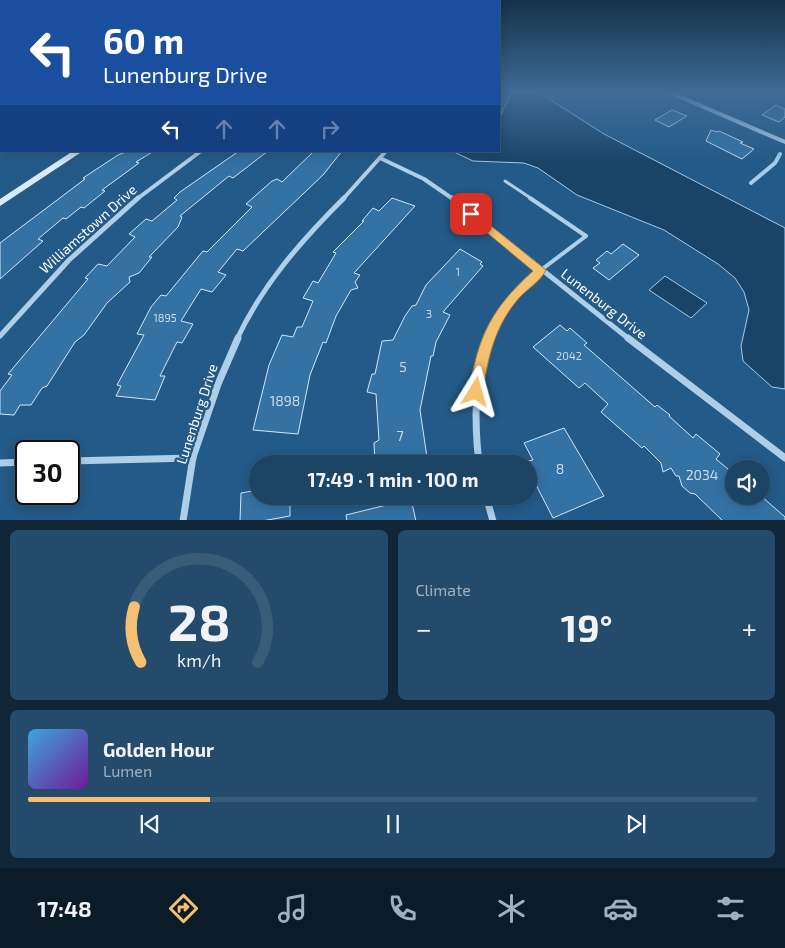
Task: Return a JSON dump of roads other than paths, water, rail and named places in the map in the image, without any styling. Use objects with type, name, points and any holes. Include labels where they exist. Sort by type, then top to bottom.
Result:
[{"type":"main road","points":[[0,203],[77,152]]},
{"type":"street","points":[[725,116],[785,142]]},
{"type":"street","name":"Williamstown Drive","points":[[0,336],[37,292],[86,242],[131,202],[200,152]]},
{"type":"street","name":"Lunenburg Drive","points":[[183,520],[193,458],[225,366],[253,310],[278,270],[314,226],[385,152]]},
{"type":"street","name":"Lunenburg Drive","points":[[380,158],[409,170],[443,191],[541,270],[785,458]]},
{"type":"street","points":[[478,455],[474,405],[481,356],[490,331],[501,312],[514,295],[541,270]]},
{"type":"street","points":[[80,461],[193,458]]},
{"type":"street","points":[[0,463],[15,462]]},
{"type":"street","points":[[489,505],[493,520]]},
{"type":"lane","points":[[505,181],[586,236],[541,270]]},
{"type":"water","points":[[500,116],[576,116],[604,134],[785,228],[785,389],[772,387],[743,361],[741,346],[749,310],[744,292],[735,278],[718,264],[664,230],[577,195],[538,168],[524,163],[473,161],[454,152],[500,152]]},
{"type":"water","points":[[665,276],[707,303],[691,318],[649,290]]},
{"type":"waterway","points":[[751,183],[775,163],[780,154]]}]
